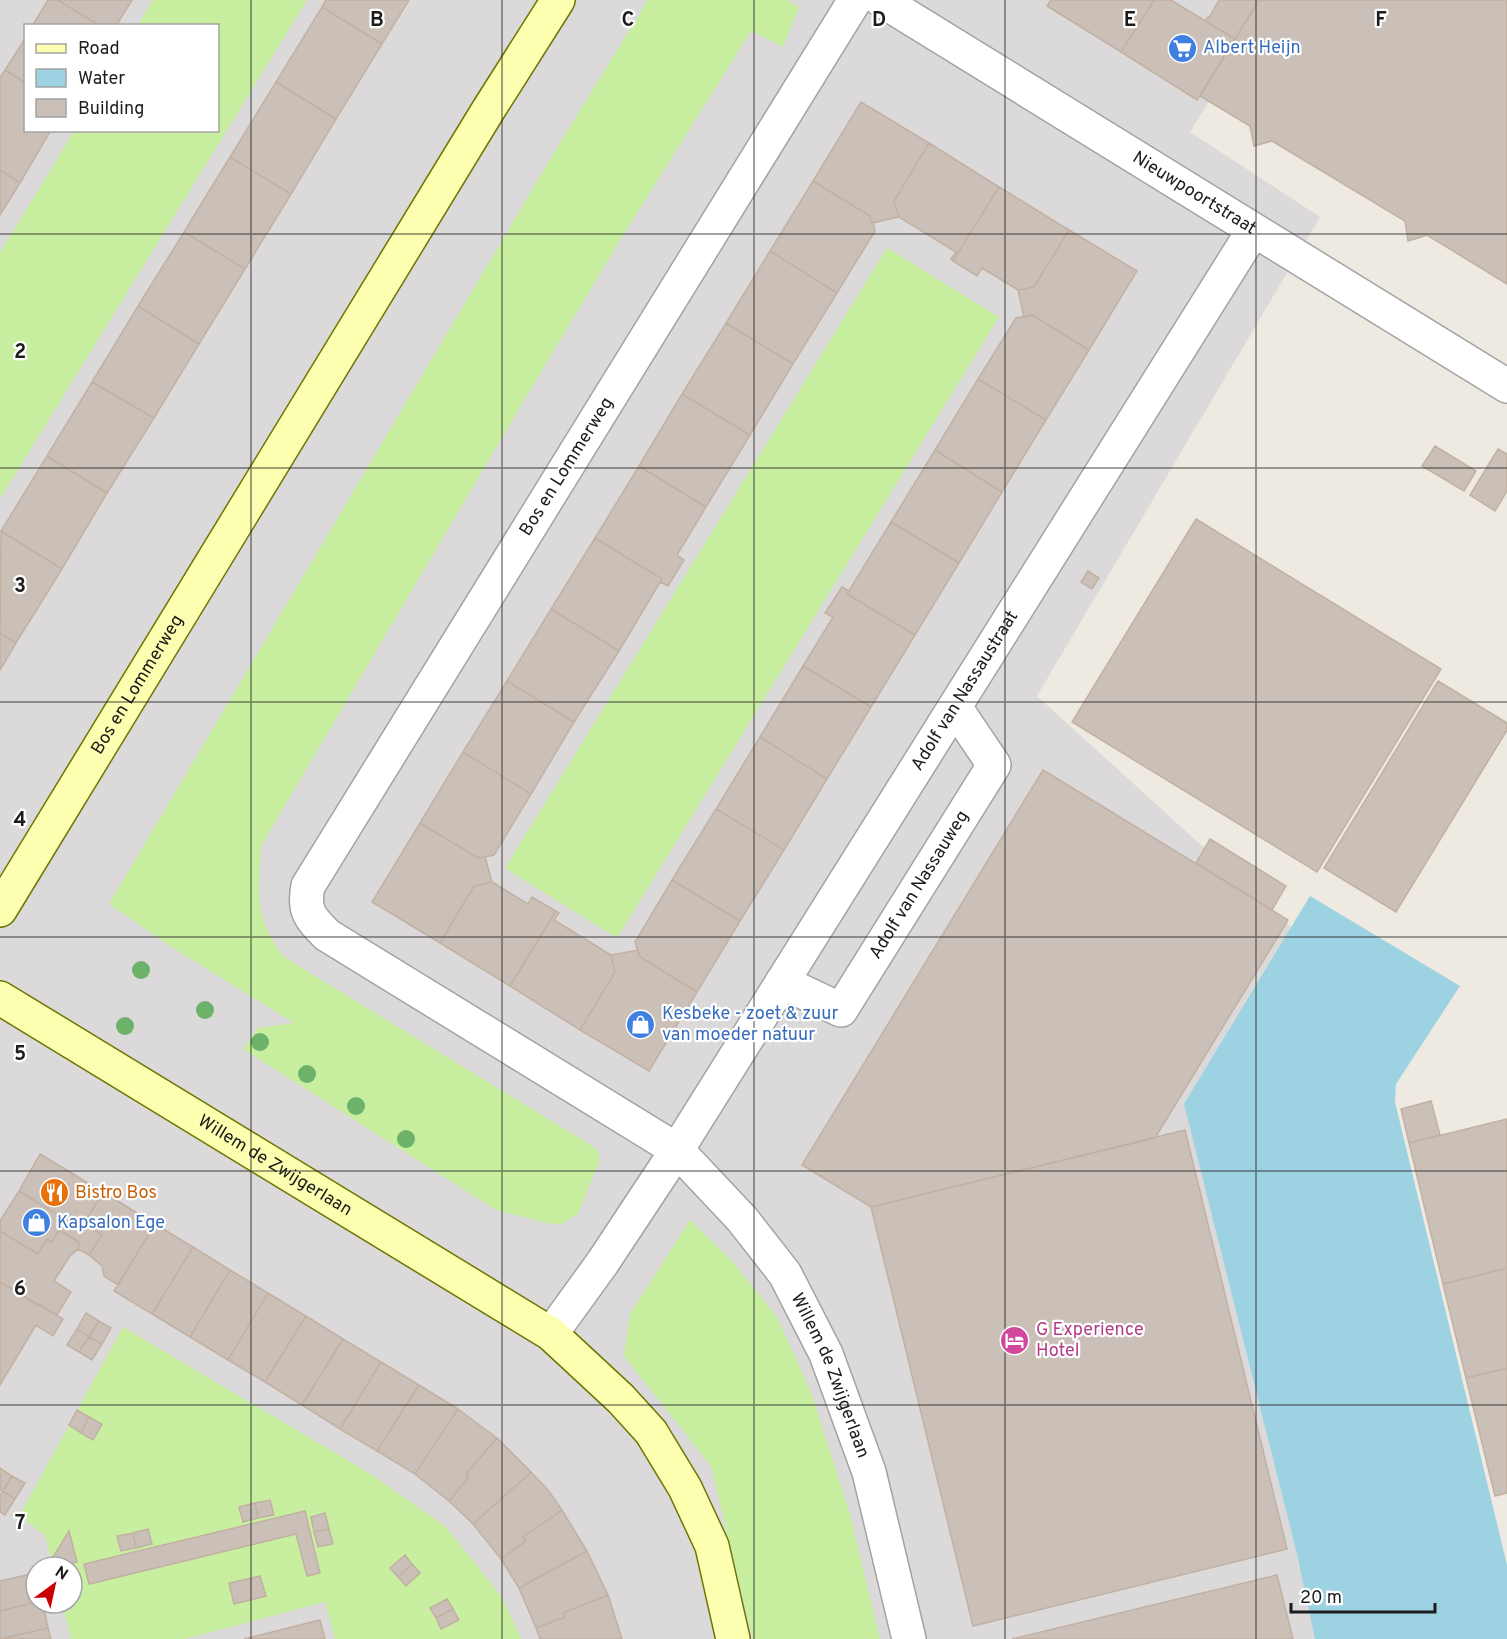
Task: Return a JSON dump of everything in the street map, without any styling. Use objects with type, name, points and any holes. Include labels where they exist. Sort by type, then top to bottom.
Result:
[{"type":"main road","name":"Bos en Lommerweg","points":[[0,910],[487,112],[558,0]]},
{"type":"main road","name":"Willem de Zwijgerlaan","points":[[0,998],[551,1334],[621,1399],[651,1432],[686,1488],[712,1546],[733,1639]]},
{"type":"street","name":"Bos en Lommerweg","points":[[327,935],[312,920],[305,900],[308,886],[855,0]]},
{"type":"street","name":"Nieuwpoortstraat","points":[[881,0],[1507,386]]},
{"type":"street","name":"Adolf van Nassaustraat","points":[[676,1150],[1253,231]]},
{"type":"street","name":"Adolf van Nassauweg","points":[[782,982],[841,1010],[994,765],[955,707]]},
{"type":"street","name":"Willem de Zwijgerlaan","points":[[327,935],[676,1150],[742,1219],[785,1274],[826,1354],[868,1473],[909,1639]]},
{"type":"street","points":[[551,1334],[603,1262],[676,1150]]},
{"type":"shaded area","points":[[0,0],[1271,0],[1190,132],[1320,217],[1037,696],[1322,955],[1341,1639],[0,1639]]},
{"type":"green space","points":[[153,0],[307,0],[0,499],[0,253],[73,132],[219,132],[219,24],[139,24]]},
{"type":"green space","points":[[648,0],[787,0],[799,7],[783,47],[751,31],[619,242],[261,846],[259,887],[261,912],[270,936],[284,957],[594,1147],[599,1153],[599,1162],[578,1214],[561,1224],[546,1223],[496,1210],[243,1049],[258,1028],[294,1023],[173,948],[109,904],[555,151]]},
{"type":"green space","points":[[887,248],[999,317],[617,938],[505,868]]},
{"type":"green space","points":[[690,1220],[732,1261],[777,1317],[811,1392],[849,1511],[880,1639],[753,1639],[711,1466],[624,1356],[630,1314]]},
{"type":"green space","points":[[123,1327],[369,1473],[445,1526],[502,1597],[521,1639],[335,1639],[325,1602],[185,1639],[71,1639],[65,1615],[84,1615],[84,1555],[50,1555],[45,1535],[19,1516]]},
{"type":"water","points":[[1310,896],[1460,986],[1396,1084],[1395,1102],[1507,1565],[1507,1639],[1315,1639],[1297,1554],[1184,1104]]},
{"type":"building","points":[[48,0],[58,0],[97,24],[33,24]]},
{"type":"building","points":[[58,0],[132,0],[117,24],[97,24]]},
{"type":"building","points":[[326,0],[409,0],[382,44],[322,7]]},
{"type":"building","points":[[1051,0],[1154,0],[1121,52],[1047,6]]},
{"type":"building","points":[[1154,0],[1171,0],[1235,39],[1197,100],[1121,52]]},
{"type":"building","points":[[1219,0],[1259,0],[1235,39],[1205,21]]},
{"type":"building","points":[[1259,0],[1507,0],[1507,284],[1427,235],[1408,241],[1405,221],[1272,141],[1254,146],[1250,126],[1200,96]]},
{"type":"building","points":[[322,7],[382,44],[336,119],[276,82]]},
{"type":"building","points":[[24,40],[24,82],[5,70]]},
{"type":"building","points":[[5,70],[24,82],[24,132],[50,132],[20,183],[0,170],[0,78]]},
{"type":"building","points":[[276,82],[336,119],[291,194],[230,157]]},
{"type":"building","points":[[861,102],[929,143],[894,201],[899,217],[872,223],[870,216],[813,181]]},
{"type":"building","points":[[929,143],[999,187],[953,261],[951,259],[956,252],[899,217],[894,201]]},
{"type":"building","points":[[230,157],[291,194],[245,269],[184,232]]},
{"type":"building","points":[[0,170],[20,183],[0,215]]},
{"type":"building","points":[[813,181],[870,216],[875,231],[837,293],[770,251]]},
{"type":"building","points":[[999,187],[1069,230],[1034,287],[1018,290],[982,268],[977,276],[953,261]]},
{"type":"building","points":[[1069,230],[1137,271],[1089,350],[1032,315],[1024,317],[1018,290],[1034,287]]},
{"type":"building","points":[[184,232],[245,269],[199,344],[138,306]]},
{"type":"building","points":[[770,251],[837,293],[793,364],[726,323]]},
{"type":"building","points":[[138,306],[199,344],[154,418],[92,382]]},
{"type":"building","points":[[1032,315],[1089,350],[1046,420],[978,379],[1016,318]]},
{"type":"building","points":[[726,323],[793,364],[750,435],[682,394]]},
{"type":"building","points":[[978,379],[1046,420],[1002,492],[935,450]]},
{"type":"building","points":[[92,382],[154,418],[107,493],[47,456]]},
{"type":"building","points":[[682,394],[750,435],[706,507],[639,466]]},
{"type":"building","points":[[1435,446],[1476,471],[1464,491],[1422,466]]},
{"type":"building","points":[[1498,449],[1507,454],[1507,491],[1495,511],[1470,495]]},
{"type":"building","points":[[935,450],[1002,492],[959,563],[891,522]]},
{"type":"building","points":[[47,456],[107,493],[62,569],[1,531]]},
{"type":"building","points":[[639,466],[706,507],[677,555],[684,560],[668,586],[660,582],[662,579],[595,538]]},
{"type":"building","points":[[1196,519],[1441,669],[1317,872],[1072,722]]},
{"type":"building","points":[[891,522],[959,563],[915,635],[847,594]]},
{"type":"building","points":[[1,531],[62,569],[16,643],[0,633]]},
{"type":"building","points":[[595,538],[662,579],[619,651],[551,609]]},
{"type":"building","points":[[1088,571],[1099,578],[1092,589],[1081,582]]},
{"type":"building","points":[[842,587],[849,591],[847,594],[915,635],[871,707],[803,666],[833,617],[825,613]]},
{"type":"building","points":[[551,609],[619,651],[574,722],[507,681]]},
{"type":"building","points":[[0,633],[16,643],[0,670]]},
{"type":"building","points":[[803,666],[871,707],[827,779],[760,737]]},
{"type":"building","points":[[507,681],[574,722],[531,794],[463,752]]},
{"type":"building","points":[[1438,681],[1507,723],[1507,730],[1396,912],[1324,868]]},
{"type":"building","points":[[760,737],[827,779],[784,850],[716,809]]},
{"type":"building","points":[[463,752],[531,794],[494,855],[478,858],[420,823]]},
{"type":"building","points":[[1043,770],[1288,920],[1155,1138],[871,1207],[802,1165]]},
{"type":"building","points":[[716,809],[784,850],[740,921],[672,880]]},
{"type":"building","points":[[420,823],[478,858],[485,857],[492,882],[474,886],[440,943],[372,902]]},
{"type":"building","points":[[1210,839],[1286,886],[1272,910],[1196,863]]},
{"type":"building","points":[[672,880],[740,921],[697,992],[640,957],[635,942]]},
{"type":"building","points":[[492,882],[528,904],[532,897],[556,911],[510,986],[440,943],[474,886]]},
{"type":"building","points":[[556,911],[559,913],[554,920],[611,955],[615,972],[580,1030],[510,986]]},
{"type":"building","points":[[638,950],[640,957],[697,992],[649,1071],[580,1030],[615,972],[611,955]]},
{"type":"building","points":[[1431,1101],[1440,1135],[1409,1143],[1401,1109]]},
{"type":"building","points":[[1507,1119],[1507,1268],[1443,1284],[1409,1143]]},
{"type":"building","points":[[1185,1130],[1287,1549],[973,1626],[871,1207]]},
{"type":"building","points":[[40,1154],[103,1192],[84,1224],[102,1235],[89,1255],[78,1249],[79,1242],[59,1230],[65,1219],[19,1191]]},
{"type":"building","points":[[19,1191],[65,1219],[52,1242],[47,1239],[38,1254],[0,1231],[0,1221]]},
{"type":"building","points":[[103,1192],[155,1224],[118,1285],[104,1276],[102,1266],[89,1255],[102,1235],[84,1224]]},
{"type":"building","points":[[155,1224],[193,1247],[152,1314],[114,1291]]},
{"type":"building","points":[[59,1230],[79,1242],[78,1249],[70,1256],[54,1281],[71,1292],[57,1315],[0,1282],[0,1231],[38,1254],[47,1239],[52,1242]]},
{"type":"building","points":[[193,1247],[230,1270],[190,1337],[152,1314]]},
{"type":"building","points":[[1507,1268],[1507,1368],[1466,1378],[1443,1284]]},
{"type":"building","points":[[230,1270],[268,1293],[228,1360],[190,1337]]},
{"type":"building","points":[[0,1282],[63,1319],[53,1336],[36,1325],[0,1385]]},
{"type":"building","points":[[268,1293],[306,1316],[265,1382],[228,1360]]},
{"type":"building","points":[[86,1313],[99,1321],[89,1337],[77,1329]]},
{"type":"building","points":[[306,1316],[343,1339],[302,1405],[265,1382]]},
{"type":"building","points":[[99,1321],[111,1328],[102,1344],[89,1337]]},
{"type":"building","points":[[77,1329],[89,1337],[79,1352],[67,1345]]},
{"type":"building","points":[[89,1337],[102,1344],[92,1360],[79,1352]]},
{"type":"building","points":[[343,1339],[381,1362],[340,1429],[302,1405]]},
{"type":"building","points":[[381,1362],[419,1385],[377,1451],[340,1429]]},
{"type":"building","points":[[1507,1368],[1507,1493],[1495,1496],[1466,1378]]},
{"type":"building","points":[[419,1385],[458,1409],[415,1474],[377,1451]]},
{"type":"building","points":[[458,1409],[497,1438],[466,1474],[469,1477],[449,1501],[415,1474]]},
{"type":"building","points":[[77,1410],[89,1417],[81,1433],[69,1425]]},
{"type":"building","points":[[89,1417],[102,1424],[93,1440],[81,1433]]},
{"type":"building","points":[[497,1438],[531,1472],[473,1524],[449,1501],[469,1477],[466,1474]]},
{"type":"building","points":[[0,1468],[12,1476],[3,1491],[0,1490]]},
{"type":"building","points":[[531,1472],[562,1510],[523,1537],[526,1541],[501,1559],[473,1524]]},
{"type":"building","points":[[12,1476],[25,1483],[15,1499],[3,1491]]},
{"type":"building","points":[[3,1491],[15,1499],[5,1515],[0,1512],[0,1495]]},
{"type":"building","points":[[270,1500],[274,1515],[258,1518],[255,1503]]},
{"type":"building","points":[[255,1503],[258,1518],[243,1522],[239,1507]]},
{"type":"building","points":[[562,1510],[587,1551],[519,1588],[501,1559],[526,1541],[523,1537]]},
{"type":"building","points":[[305,1511],[320,1573],[307,1576],[296,1534],[89,1584],[84,1564]]},
{"type":"building","points":[[325,1513],[329,1529],[314,1532],[311,1517]]},
{"type":"building","points":[[148,1529],[152,1544],[136,1548],[133,1533]]},
{"type":"building","points":[[329,1529],[333,1544],[318,1547],[314,1532]]},
{"type":"building","points":[[69,1531],[75,1555],[54,1555]]},
{"type":"building","points":[[133,1533],[136,1548],[121,1551],[117,1536]]},
{"type":"building","points":[[587,1551],[608,1595],[563,1613],[565,1617],[536,1628],[519,1588]]},
{"type":"building","points":[[405,1555],[412,1564],[398,1577],[390,1568]]},
{"type":"building","points":[[412,1564],[420,1573],[406,1586],[398,1577]]},
{"type":"building","points":[[1277,1575],[1293,1639],[1012,1639]]},
{"type":"building","points":[[24,1576],[24,1605],[0,1611],[0,1581]]},
{"type":"building","points":[[260,1576],[266,1596],[234,1604],[229,1583]]},
{"type":"building","points":[[608,1595],[622,1639],[540,1639],[536,1628],[565,1617],[563,1613]]},
{"type":"building","points":[[447,1599],[453,1609],[436,1618],[430,1608]]},
{"type":"building","points":[[24,1605],[24,1615],[45,1615],[48,1628],[0,1639],[0,1611]]},
{"type":"building","points":[[453,1609],[459,1620],[441,1629],[436,1618]]},
{"type":"building","points":[[320,1620],[325,1639],[244,1639]]},
{"type":"building","points":[[48,1628],[51,1639],[2,1639]]},
{"type":"place","name":"Albert Heijn","points":[[1182,48]]},
{"type":"place","name":"Kesbeke - zoet & zuur van moeder natuur","points":[[641,1024]]},
{"type":"place","name":"Bistro Bos","points":[[54,1193]]},
{"type":"place","name":"Kapsalon Ege","points":[[36,1223]]},
{"type":"place","name":"G Experience Hotel","points":[[1015,1340]]}]
